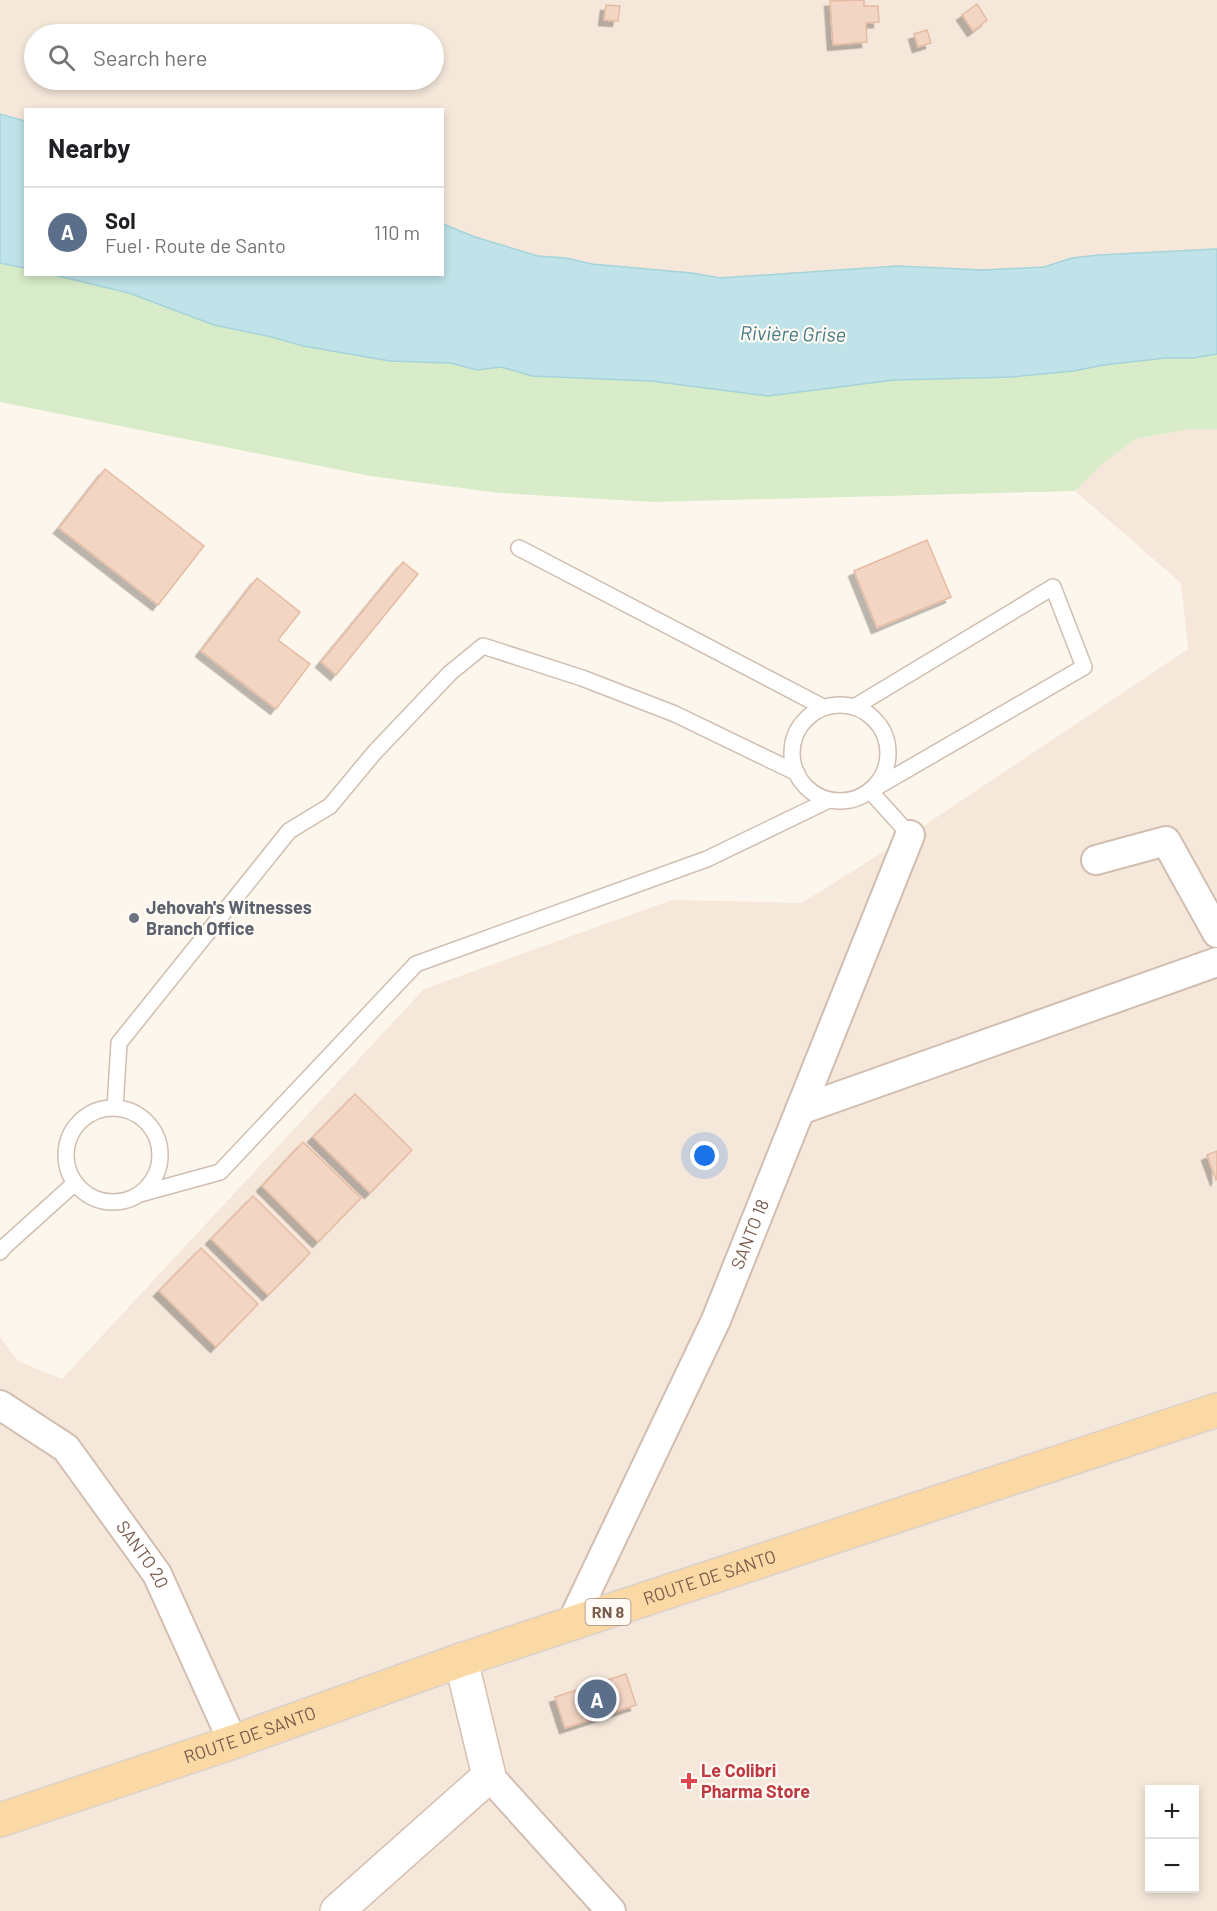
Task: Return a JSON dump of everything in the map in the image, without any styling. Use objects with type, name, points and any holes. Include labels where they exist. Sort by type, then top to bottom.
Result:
[{"type":"main road","name":"ROUTE DE SANTO","points":[[0,1820],[232,1742],[461,1660],[1217,1410]]},
{"type":"street","name":"SANTO 18","points":[[571,1624],[716,1320],[910,835]]},
{"type":"street","points":[[1096,860],[1166,841],[1217,933]]},
{"type":"street","points":[[800,1110],[1217,962]]},
{"type":"street","name":"SANTO 20","points":[[0,1406],[66,1448],[157,1574],[232,1742]]},
{"type":"street","points":[[461,1660],[489,1776],[611,1911]]},
{"type":"street","points":[[337,1911],[489,1776]]},
{"type":"lane","points":[[519,548],[823,707]]},
{"type":"lane","points":[[856,706],[1053,587],[1084,667],[870,791],[846,801],[829,800],[814,793],[806,788],[797,773],[792,758],[793,744],[798,728],[809,716],[823,707],[840,704],[856,706],[871,715],[882,728],[888,744],[888,761],[882,777],[870,791]]},
{"type":"lane","points":[[115,1108],[119,1043],[289,831],[330,806],[374,753],[450,672],[483,646],[582,678],[675,714],[797,773]]},
{"type":"lane","points":[[870,791],[910,835]]},
{"type":"lane","points":[[140,1194],[153,1180],[160,1165],[160,1149],[155,1133],[145,1120],[131,1111],[115,1108],[91,1113],[78,1124],[68,1142],[66,1158],[75,1183],[86,1194],[98,1200],[125,1201],[140,1194],[220,1172],[416,964],[707,859],[829,800]]},
{"type":"lane","points":[[0,1252],[75,1183]]},
{"type":"shaded area","points":[[0,0],[1217,0],[1217,249],[1099,255],[1072,258],[1044,267],[983,270],[897,266],[720,278],[538,256],[475,237],[444,224],[444,108],[24,108],[24,121],[0,114]]},
{"type":"shaded area","points":[[1190,429],[1217,429],[1217,1911],[0,1911],[0,1337],[18,1361],[62,1379],[424,989],[672,900],[802,903],[910,835],[1188,649],[1181,583],[1075,491],[1102,464],[1136,439]]},
{"type":"green space","points":[[0,263],[24,268],[24,276],[58,276],[129,293],[214,325],[303,346],[390,361],[450,363],[477,370],[501,367],[532,376],[651,381],[768,396],[894,380],[1012,377],[1165,358],[1194,358],[1217,354],[1217,429],[1190,429],[1136,439],[1102,464],[1075,491],[652,502],[500,493],[370,476],[0,402]]},
{"type":"water","points":[[0,114],[24,121],[24,268],[0,263]]},
{"type":"water","name":"Rivière Grise","points":[[444,224],[475,237],[538,256],[720,278],[897,266],[983,270],[1044,267],[1072,258],[1099,255],[1217,249],[1217,354],[1194,358],[1165,358],[1012,377],[894,380],[768,396],[651,381],[532,376],[501,367],[477,370],[450,363],[390,361],[303,346],[214,325],[129,293],[58,276],[444,276]]},
{"type":"building","points":[[864,0],[864,6],[878,6],[879,22],[866,23],[867,42],[833,45],[830,1]]},
{"type":"building","points":[[977,4],[987,20],[973,31],[962,15]]},
{"type":"building","points":[[606,5],[620,6],[618,21],[604,20]]},
{"type":"building","points":[[927,30],[931,43],[918,47],[914,34]]},
{"type":"building","points":[[105,469],[204,546],[158,605],[59,528]]},
{"type":"building","points":[[927,540],[951,597],[877,628],[854,571]]},
{"type":"building","points":[[403,562],[418,574],[336,675],[321,662]]},
{"type":"building","points":[[257,578],[300,612],[278,640],[310,664],[276,709],[201,651]]},
{"type":"building","points":[[355,1094],[412,1150],[370,1193],[313,1137]]},
{"type":"building","points":[[303,1142],[361,1198],[318,1242],[262,1186]]},
{"type":"building","points":[[1217,1151],[1217,1179],[1216,1180],[1207,1155]]},
{"type":"building","points":[[253,1196],[310,1253],[268,1295],[211,1239]]},
{"type":"building","points":[[201,1248],[258,1304],[216,1347],[159,1291]]},
{"type":"building","points":[[626,1674],[636,1705],[565,1728],[555,1697]]},
{"type":"place","name":"Jehovah's Witnesses Branch Office","points":[[134,918]]},
{"type":"place","name":"Sol","points":[[597,1699]]},
{"type":"place","name":"Le Colibri Pharma Store","points":[[689,1781]]}]
